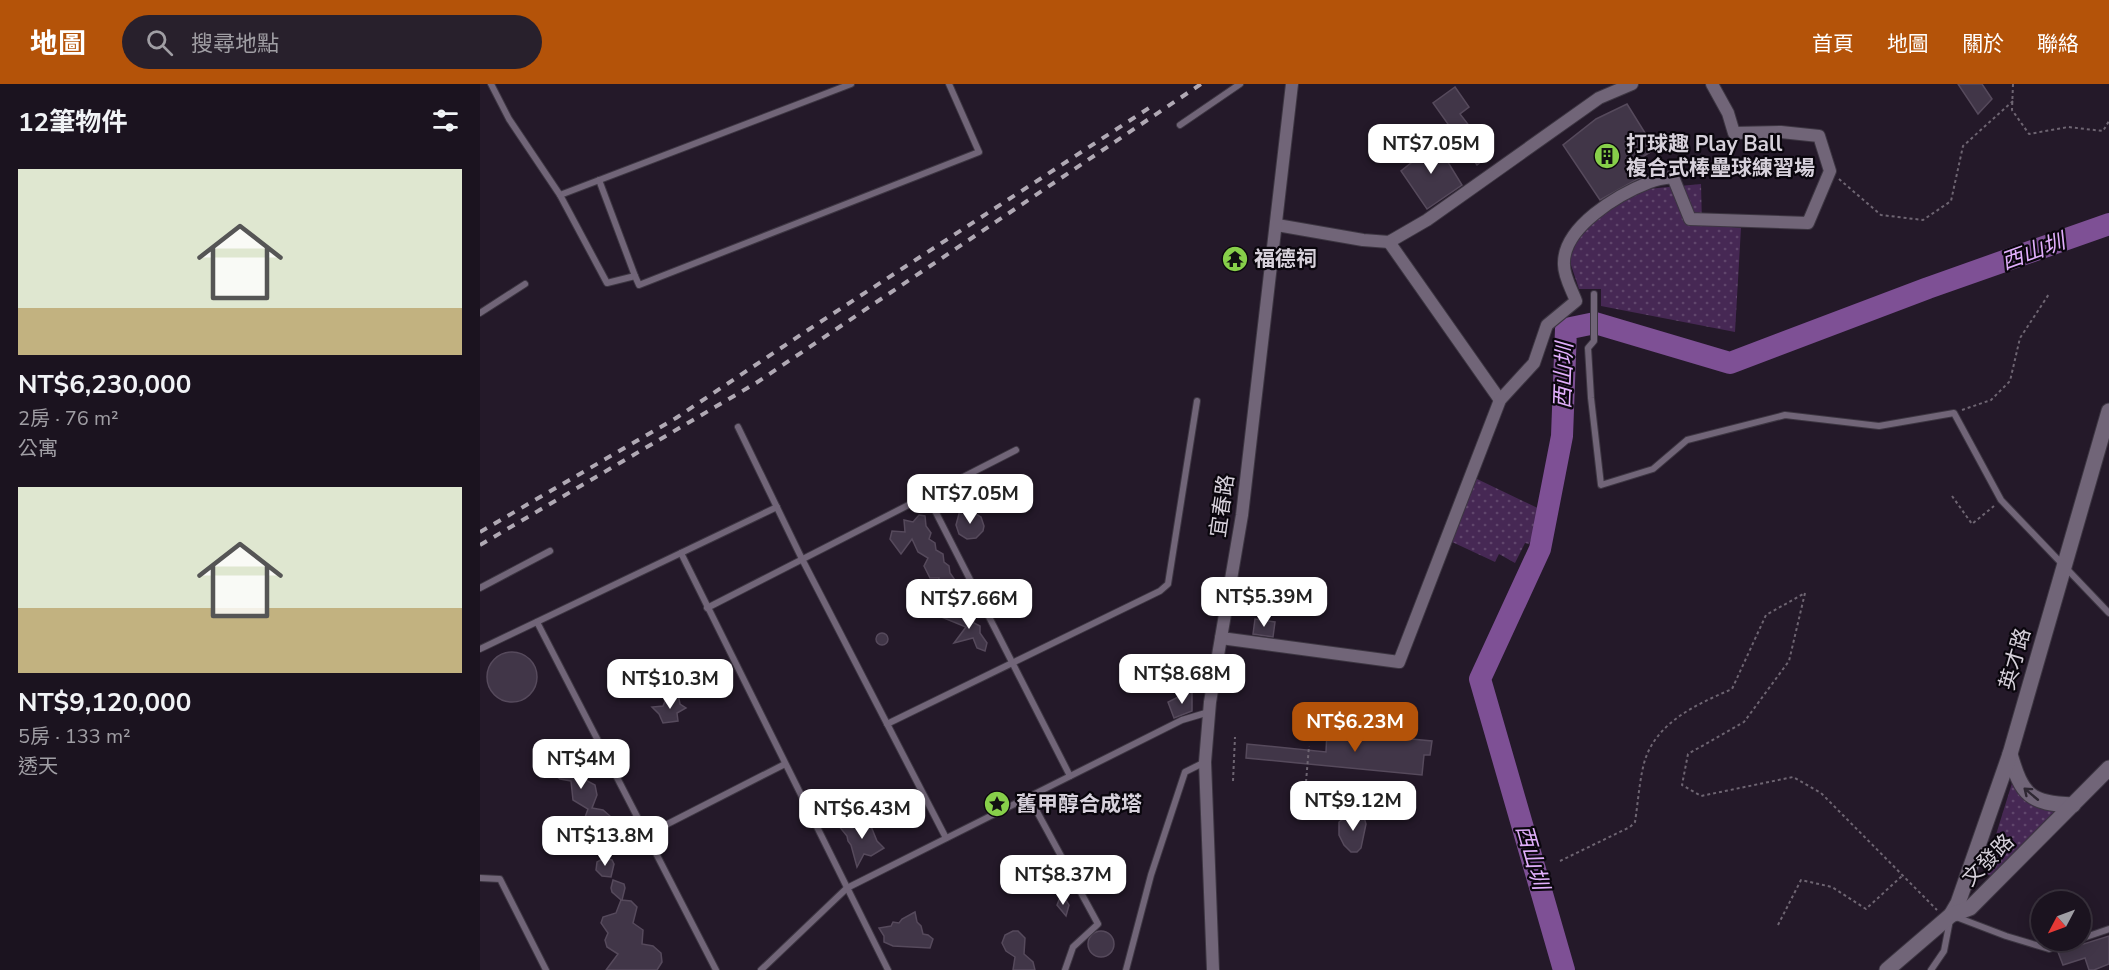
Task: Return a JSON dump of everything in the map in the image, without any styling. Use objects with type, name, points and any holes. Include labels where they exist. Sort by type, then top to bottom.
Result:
[{"type":"street","name":"宜春路","points":[[1213,970],[1205,762],[1209,711],[1242,514],[1292,84]]},
{"type":"street","points":[[1277,225],[1363,240],[1389,242],[1427,220],[1599,98],[1632,84]]},
{"type":"street","points":[[1221,638],[1399,662],[1500,400],[1534,363],[1547,325],[1576,301],[1564,266],[1567,247],[1576,232],[1594,214],[1651,181],[1673,177],[1690,219],[1808,224],[1830,171],[1819,136],[1781,132],[1734,133],[1728,113],[1712,84]]},
{"type":"street","points":[[1389,242],[1500,400]]},
{"type":"street","name":"英才路","points":[[1951,915],[1958,903],[2010,754],[2109,411]]},
{"type":"street","points":[[2010,754],[2015,774],[2025,792],[2036,800],[2073,805]]},
{"type":"street","name":"文發路","points":[[1887,970],[1951,915],[1970,908],[2109,768]]},
{"type":"lane","points":[[491,84],[509,119],[560,195],[607,283],[635,276]]},
{"type":"lane","points":[[560,195],[851,84]]},
{"type":"lane","points":[[599,180],[639,285],[979,152],[949,84]]},
{"type":"lane","points":[[1180,125],[1240,84]]},
{"type":"lane","points":[[480,313],[525,284]]},
{"type":"lane","points":[[1594,294],[1594,341],[1588,348],[1601,485],[1653,469],[1687,440],[1785,415],[1879,426],[1954,413],[2001,500],[2109,613]]},
{"type":"lane","points":[[887,724],[1160,591],[1167,584],[1197,400]]},
{"type":"lane","points":[[738,427],[802,559],[946,838]]},
{"type":"lane","points":[[707,608],[1016,450]]},
{"type":"lane","points":[[927,495],[1070,776]]},
{"type":"lane","points":[[480,649],[777,507]]},
{"type":"lane","points":[[480,588],[550,551]]},
{"type":"lane","points":[[681,553],[888,970]]},
{"type":"lane","points":[[537,622],[716,970]]},
{"type":"lane","points":[[761,970],[847,888],[1182,720],[1209,711]]},
{"type":"lane","points":[[1126,970],[1151,875],[1185,772],[1205,762]]},
{"type":"lane","points":[[646,835],[785,764]]},
{"type":"lane","points":[[1029,797],[1098,924],[1072,947],[1065,970]]},
{"type":"lane","points":[[480,878],[500,879],[546,970]]},
{"type":"lane","points":[[1930,970],[1944,951],[1951,915],[2031,944]]},
{"type":"lane","points":[[2091,935],[2109,929]]},
{"type":"path","points":[[2013,84],[2012,110],[2029,134],[2068,127],[2103,131],[2109,121]]},
{"type":"path","points":[[1830,171],[1881,215],[1923,220],[1951,201],[1964,146],[2013,101]]},
{"type":"path","points":[[1954,413],[1991,400],[2010,381],[2020,338],[2049,294]]},
{"type":"path","points":[[1952,496],[1972,524],[2001,500]]},
{"type":"path","points":[[1560,861],[1630,827],[1635,822],[1646,757],[1660,732],[1689,708],[1732,689],[1766,615],[1805,593],[1789,661],[1744,722],[1688,754],[1682,785],[1701,796],[1792,777],[1821,793],[1937,909],[1951,915]]},
{"type":"path","points":[[1233,781],[1235,737]]},
{"type":"path","points":[[1306,782],[1309,746]]},
{"type":"path","points":[[1778,925],[1801,880],[1832,887],[1866,909],[1903,875]]},
{"type":"shaded area","points":[[1701,184],[1702,224],[1741,228],[1735,332],[1601,306],[1601,289],[1579,289],[1569,259],[1583,229],[1607,209],[1647,189]]},
{"type":"shaded area","points":[[1475,478],[1544,511],[1529,544],[1525,543],[1515,563],[1499,554],[1495,562],[1450,541]]},
{"type":"shaded area","points":[[2013,780],[2056,809],[2056,813],[1991,876],[1984,873]]},
{"type":"building","points":[[1958,84],[1982,84],[1992,99],[1978,114]]},
{"type":"building","points":[[1455,87],[1469,107],[1460,114],[1491,154],[1477,165],[1433,103]]},
{"type":"building","name":"打球趣 Play Ball 複合式棒壘球練習場","points":[[1627,104],[1655,149],[1633,163],[1643,176],[1600,200],[1563,145],[1596,119]]},
{"type":"building","points":[[1435,141],[1462,185],[1427,209],[1401,171],[1412,162],[1409,158]]},
{"type":"building","points":[[960,510],[964,513],[973,512],[981,517],[983,531],[976,538],[967,539],[959,534],[956,525]]},
{"type":"building","points":[[919,515],[925,516],[926,526],[931,533],[929,539],[935,543],[936,550],[943,554],[944,562],[949,566],[950,573],[957,583],[935,599],[939,578],[930,578],[924,566],[928,558],[918,552],[912,539],[901,554],[890,539],[892,531],[905,532],[904,520],[913,522]]},
{"type":"building","points":[[965,610],[971,611],[974,623],[980,626],[980,633],[987,643],[985,651],[977,648],[973,638],[954,643],[966,627],[944,618],[962,615]]},
{"type":"building","points":[[1255,619],[1275,622],[1273,637],[1253,634]]},
{"type":"building","points":[[884,633],[888,639],[884,645],[880,645],[876,637]]},
{"type":"building","points":[[507,652],[517,652],[530,659],[537,672],[537,682],[530,695],[517,702],[507,702],[498,698],[491,691],[487,682],[487,672],[491,663],[498,656]]},
{"type":"building","points":[[677,689],[680,704],[686,708],[677,713],[678,721],[663,723],[659,714],[652,707],[663,706],[665,701],[671,702]]},
{"type":"building","points":[[1192,690],[1192,711],[1174,718],[1168,702]]},
{"type":"building","points":[[1327,731],[1432,741],[1430,755],[1424,755],[1422,775],[1246,758],[1247,744],[1326,752]]},
{"type":"building","points":[[566,748],[577,752],[580,757],[582,768],[578,776],[595,785],[597,795],[592,808],[603,810],[610,816],[611,826],[602,836],[592,836],[585,829],[584,820],[588,809],[573,800],[571,781],[560,779],[551,772],[552,755]]},
{"type":"building","points":[[1355,813],[1364,817],[1366,824],[1361,848],[1357,852],[1351,852],[1339,835],[1339,822]]},
{"type":"building","points":[[868,819],[877,841],[884,848],[871,856],[864,854],[857,867],[847,836],[838,825],[852,828]]},
{"type":"building","points":[[604,858],[612,860],[614,864],[611,877],[602,876],[596,870],[597,862]]},
{"type":"building","points":[[1103,869],[1110,872],[1113,879],[1110,886],[1103,889],[1096,886],[1093,879],[1096,872]]},
{"type":"building","points":[[613,880],[624,884],[622,900],[631,901],[637,907],[633,923],[643,930],[642,944],[653,946],[661,953],[662,962],[657,970],[606,970],[618,954],[607,947],[605,940],[608,933],[601,923],[603,917],[616,913],[621,900],[612,892]]},
{"type":"building","points":[[1063,899],[1069,905],[1066,916],[1057,905],[1059,900]]},
{"type":"building","points":[[915,912],[923,934],[933,939],[930,948],[893,946],[884,942],[884,936],[879,928],[891,926],[893,922],[899,923]]},
{"type":"building","points":[[1018,931],[1025,938],[1024,954],[1033,962],[1035,970],[1013,970],[1015,957],[1006,951],[1002,943],[1005,935]]},
{"type":"building","points":[[1101,931],[1110,935],[1114,944],[1110,953],[1101,957],[1092,953],[1088,944],[1092,935]]},
{"type":"building","points":[[2109,936],[2109,964],[2089,970],[2085,958],[2063,965],[2058,952],[2091,951],[2091,942]]},
{"type":"waterway","name":"西山圳","points":[[1564,970],[1480,679],[1540,549],[1562,436],[1566,329],[1595,323],[1730,363],[1928,288],[2109,224]]},
{"type":"railway","points":[[480,545],[756,383],[1201,84]]},
{"type":"railway","points":[[480,532],[676,418],[1149,108]]},
{"type":"place","name":"打球趣 Play Ball 複合式棒壘球練習場","points":[[1607,156]]},
{"type":"place","name":"福德祠","points":[[1235,259]]},
{"type":"place","name":"舊甲醇合成塔","points":[[997,804]]}]
